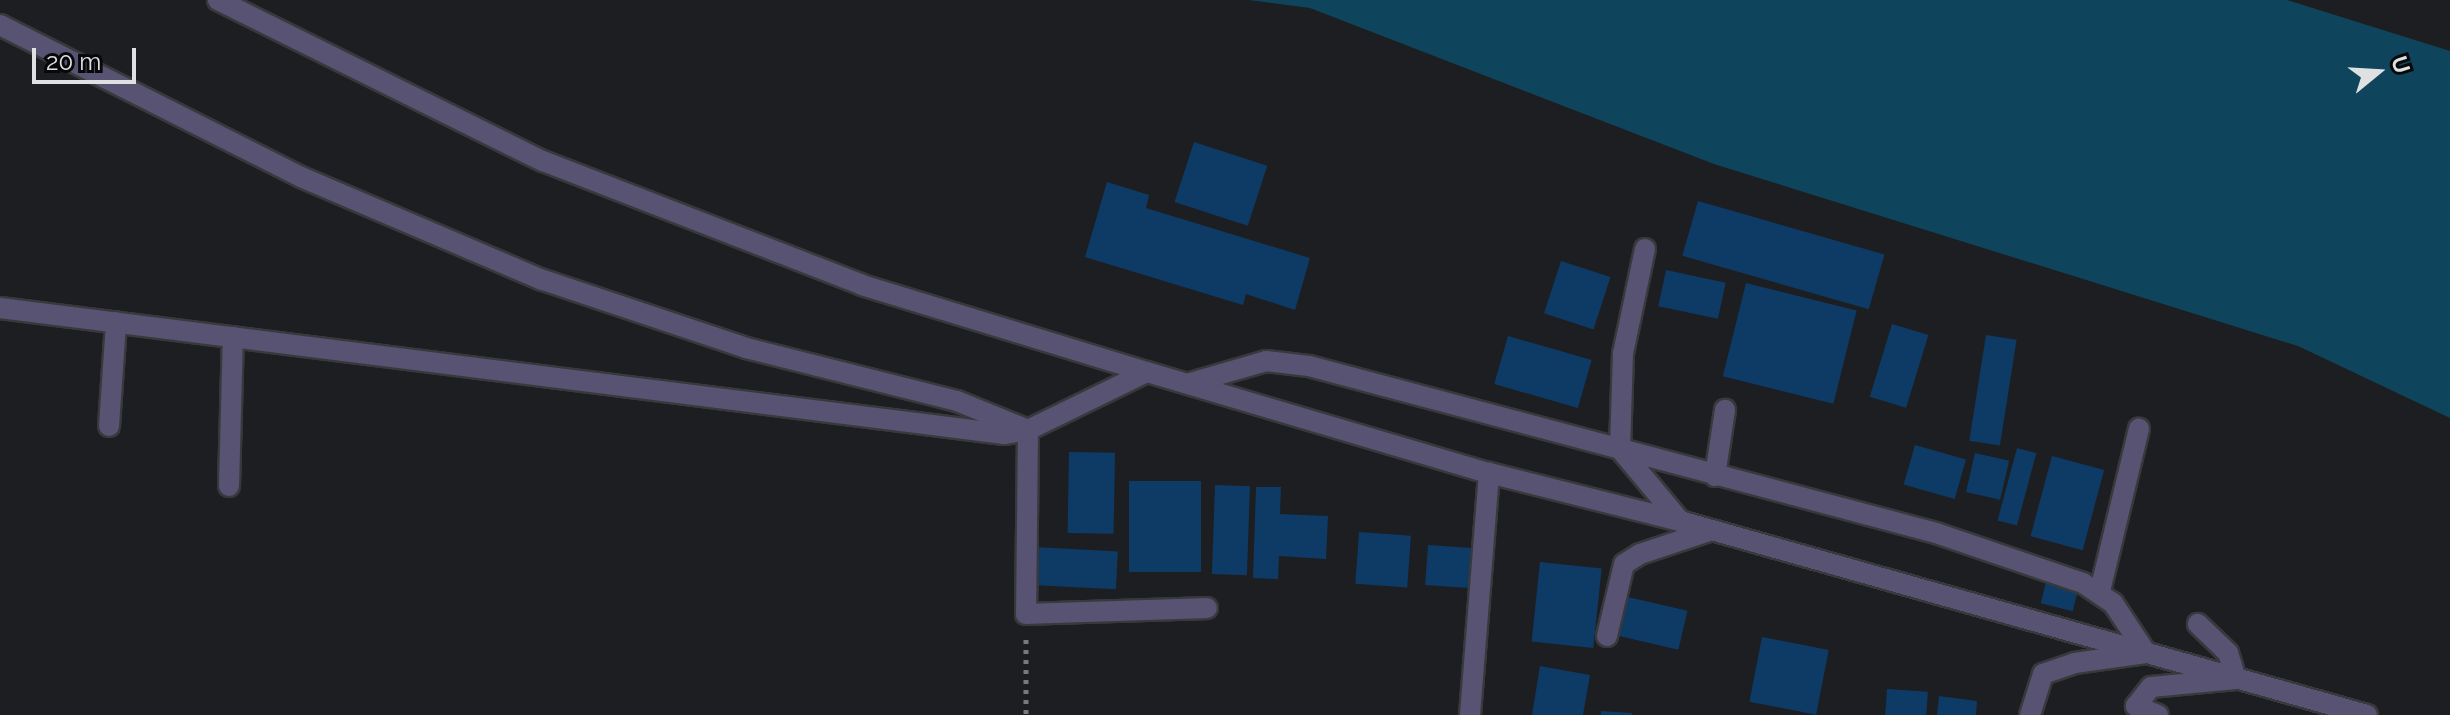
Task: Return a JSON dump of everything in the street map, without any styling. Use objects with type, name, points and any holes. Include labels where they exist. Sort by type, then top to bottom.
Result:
[{"type":"street","points":[[218,0],[543,161],[862,285],[1489,473],[1680,521],[2367,715]]},
{"type":"street","points":[[0,25],[301,177],[543,280],[746,348],[957,401],[1028,430]]},
{"type":"street","points":[[1645,249],[1623,353],[1620,449],[1680,521]]},
{"type":"street","points":[[0,308],[1004,434],[1028,430],[1147,372]]},
{"type":"street","points":[[109,426],[116,322]]},
{"type":"street","points":[[229,486],[233,337]]},
{"type":"street","points":[[1190,383],[1266,361],[1309,366],[1936,533],[2100,591],[2146,653]]},
{"type":"street","points":[[1715,476],[1725,410]]},
{"type":"street","points":[[2100,591],[2139,429]]},
{"type":"street","points":[[1028,430],[1026,614],[1207,608]]},
{"type":"street","points":[[1470,715],[1489,473]]},
{"type":"street","points":[[1607,636],[1624,564],[1640,554],[1712,530]]},
{"type":"street","points":[[2198,624],[2228,653],[2236,679]]},
{"type":"street","points":[[2030,715],[2043,674],[2075,663],[2146,653]]},
{"type":"street","points":[[2158,715],[2136,706],[2151,687],[2236,679]]},
{"type":"path","points":[[1026,614],[1026,715]]},
{"type":"water","points":[[1249,0],[2287,0],[2450,51],[2450,418],[2298,346],[1714,164],[1310,8]]},
{"type":"building","points":[[1194,142],[1267,166],[1248,226],[1175,202]]},
{"type":"building","points":[[1107,182],[1149,195],[1146,208],[1310,258],[1295,310],[1246,294],[1243,305],[1085,257]]},
{"type":"building","points":[[1698,201],[1884,254],[1869,309],[1682,256]]},
{"type":"building","points":[[1561,261],[1610,277],[1593,329],[1544,313]]},
{"type":"building","points":[[1666,270],[1726,283],[1718,319],[1658,306]]},
{"type":"building","points":[[1746,283],[1857,311],[1833,404],[1723,376]]},
{"type":"building","points":[[1892,324],[1928,335],[1906,408],[1870,397]]},
{"type":"building","points":[[1986,335],[2017,340],[2000,446],[1969,441]]},
{"type":"building","points":[[1508,336],[1592,360],[1578,408],[1494,384]]},
{"type":"building","points":[[1915,445],[1966,460],[1955,499],[1904,484]]},
{"type":"building","points":[[2017,448],[2036,453],[2017,526],[1998,520]]},
{"type":"building","points":[[1069,452],[1115,453],[1114,534],[1068,533]]},
{"type":"building","points":[[1975,453],[2009,461],[2000,500],[1966,492]]},
{"type":"building","points":[[2052,456],[2104,470],[2083,550],[2031,536]]},
{"type":"building","points":[[1129,481],[1201,481],[1201,572],[1129,572]]},
{"type":"building","points":[[1215,485],[1250,486],[1247,575],[1212,574]]},
{"type":"building","points":[[1256,487],[1281,487],[1280,514],[1328,516],[1326,559],[1279,556],[1278,579],[1253,578]]},
{"type":"building","points":[[1359,532],[1411,536],[1407,588],[1355,584]]},
{"type":"building","points":[[1428,545],[1476,548],[1473,588],[1425,585]]},
{"type":"building","points":[[1034,547],[1118,551],[1116,589],[1032,585]]},
{"type":"building","points":[[1540,562],[1602,568],[1593,648],[1532,642]]},
{"type":"building","points":[[2046,582],[2078,590],[2073,611],[2041,603]]},
{"type":"building","points":[[1628,597],[1687,611],[1678,650],[1619,636]]},
{"type":"building","points":[[1762,637],[1829,650],[1816,715],[1749,702]]},
{"type":"building","points":[[1540,666],[1590,675],[1583,715],[1532,715]]},
{"type":"building","points":[[1887,689],[1928,692],[1926,715],[1885,715]]},
{"type":"building","points":[[1939,696],[1977,701],[1976,715],[1937,715]]},
{"type":"building","points":[[1601,711],[1632,713],[1632,715],[1601,715]]}]
